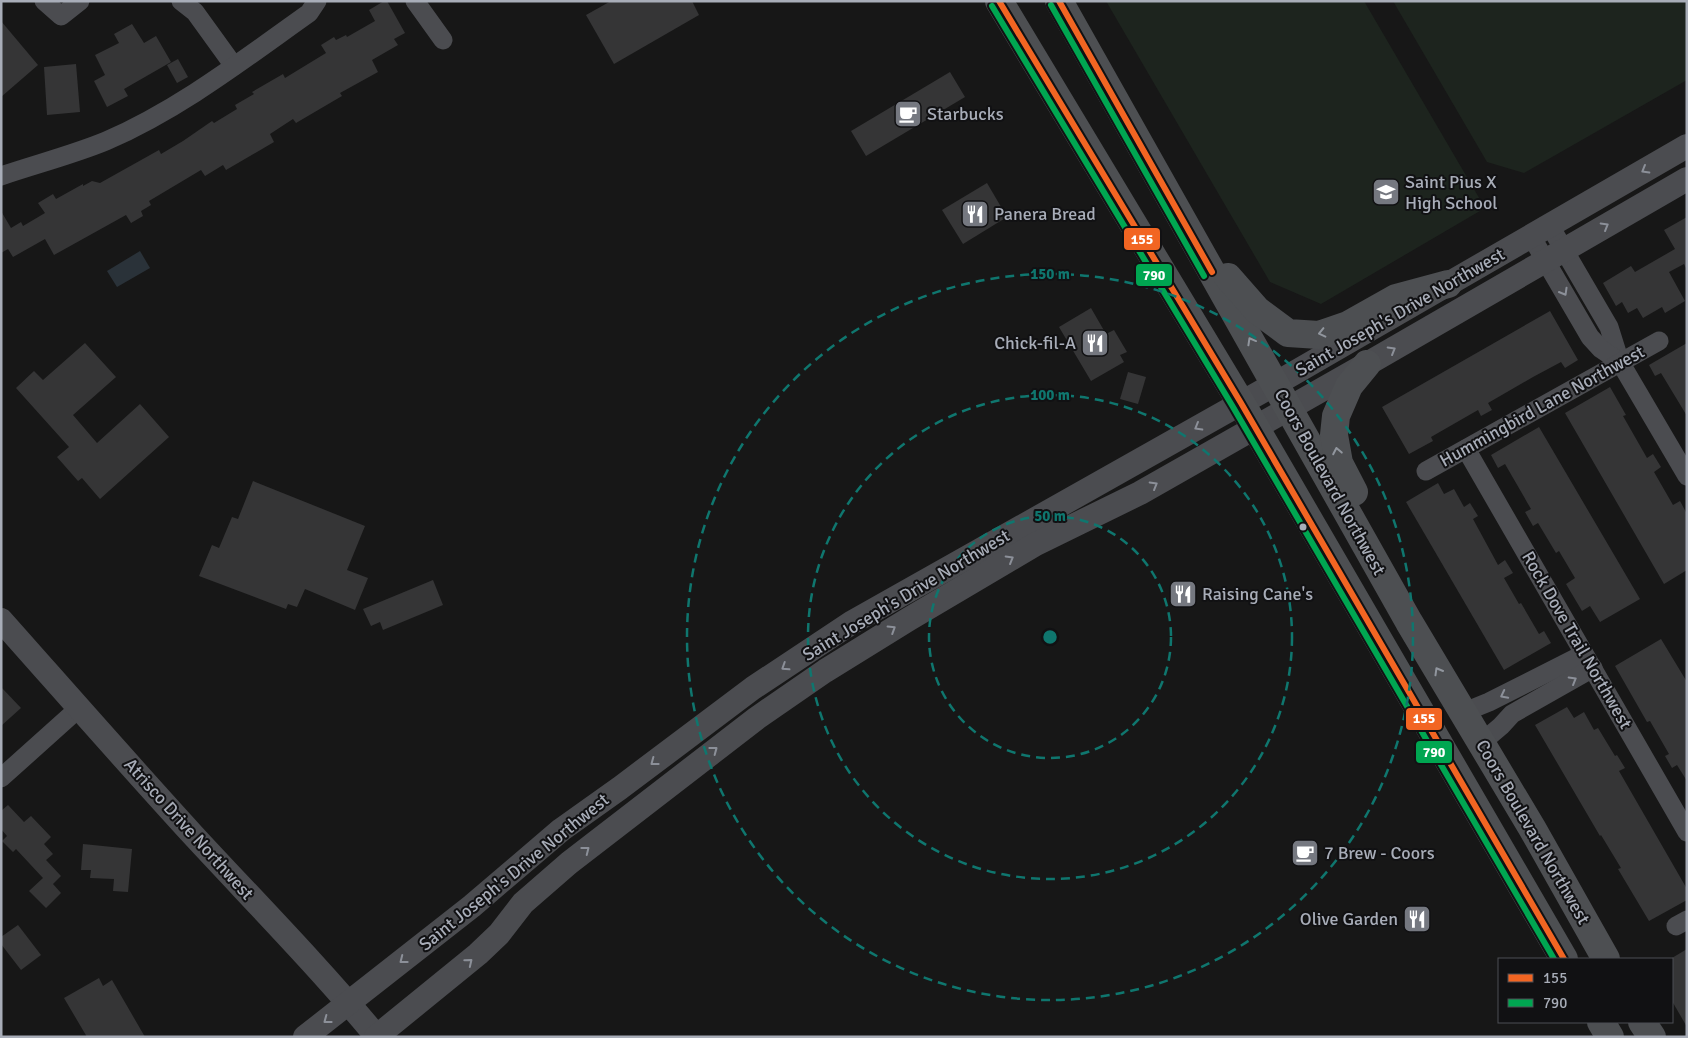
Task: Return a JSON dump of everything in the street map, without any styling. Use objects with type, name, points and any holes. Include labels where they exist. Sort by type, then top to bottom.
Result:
[{"type":"main road","name":"Coors Boulevard Northwest","points":[[999,1],[1240,403],[1563,958]]},
{"type":"main road","name":"Coors Boulevard Northwest","points":[[1059,1],[1409,622],[1532,828],[1605,958]]},
{"type":"main road","points":[[1189,231],[1257,310],[1288,333],[1319,335],[1348,325],[1396,298],[1448,284]]},
{"type":"main road","points":[[1368,364],[1349,386],[1336,416],[1334,435],[1339,463],[1407,589],[1409,622]]},
{"type":"main road","points":[[1602,1023],[1610,1037]]},
{"type":"main road","points":[[1643,1023],[1652,1037]]},
{"type":"street","points":[[44,1],[61,16],[80,1]]},
{"type":"street","points":[[181,1],[195,12],[234,66]]},
{"type":"street","points":[[1,176],[57,159],[107,140],[172,107],[309,13],[317,1]]},
{"type":"street","points":[[415,1],[443,40]]},
{"type":"street","name":"Saint Joseph's Drive Northwest","points":[[305,1037],[472,906],[561,830],[753,688],[851,624],[1275,384],[1687,146]]},
{"type":"street","name":"Saint Joseph's Drive Northwest","points":[[377,1037],[478,954],[499,934],[523,903],[569,862],[757,718],[865,646],[1036,544],[1140,493],[1368,364],[1687,179]]},
{"type":"street","points":[[1540,231],[1554,255],[1609,327],[1620,362],[1687,476]]},
{"type":"street","name":"Hummingbird Lane Northwest","points":[[1426,471],[1659,341]]},
{"type":"street","name":"Rock Dove Trail Northwest","points":[[1466,449],[1687,832]]},
{"type":"street","name":"Atrisco Drive Northwest","points":[[1,620],[349,1003],[377,1037]]},
{"type":"street","points":[[851,624],[865,646]]},
{"type":"street","points":[[1462,713],[1589,661]]},
{"type":"street","points":[[1481,743],[1512,714],[1589,661]]},
{"type":"street","points":[[1,778],[79,708]]},
{"type":"shaded area","points":[[1106,1],[1364,1],[1485,208],[1321,304],[1270,282]]},
{"type":"shaded area","points":[[1393,1],[1687,1],[1687,80],[1524,173],[1487,162]]},
{"type":"shaded area","points":[[140,251],[150,268],[117,287],[107,271]]},
{"type":"building","points":[[387,1],[405,33],[394,39],[398,45],[372,60],[378,72],[340,93],[342,96],[296,123],[293,119],[270,134],[274,142],[226,170],[223,165],[205,176],[201,170],[149,201],[151,205],[141,211],[143,216],[131,223],[126,215],[54,255],[45,239],[13,257],[8,249],[1,253],[1,211],[11,228],[21,222],[23,226],[45,213],[38,203],[53,194],[56,199],[83,184],[83,186],[92,181],[100,183],[159,150],[161,154],[212,121],[214,123],[237,109],[235,105],[254,94],[252,92],[283,74],[285,78],[326,53],[321,45],[334,37],[336,40],[346,35],[347,37],[375,21],[369,10]]},
{"type":"building","points":[[611,1],[692,1],[699,15],[614,64],[586,15]]},
{"type":"building","points":[[1,21],[38,65],[1,97]]},
{"type":"building","points":[[132,24],[144,43],[156,36],[171,62],[124,89],[128,96],[107,107],[94,81],[105,75],[95,55],[119,43],[114,34]]},
{"type":"building","points":[[178,59],[188,77],[177,83],[167,65]]},
{"type":"building","points":[[76,64],[80,112],[47,115],[44,67]]},
{"type":"building","name":"Starbucks","points":[[950,72],[965,97],[866,156],[851,131]]},
{"type":"building","name":"Panera Bread","points":[[987,183],[1007,217],[963,244],[942,210]]},
{"type":"building","points":[[1687,217],[1687,270],[1684,264],[1669,272],[1685,301],[1665,313],[1662,307],[1643,318],[1637,308],[1628,313],[1622,302],[1616,306],[1603,283],[1631,266],[1635,272],[1675,249],[1664,230]]},
{"type":"building","name":"Chick-fil-A","points":[[1091,308],[1106,334],[1114,330],[1127,352],[1120,355],[1124,362],[1091,381],[1059,327]]},
{"type":"building","points":[[1550,311],[1578,360],[1565,368],[1561,362],[1533,377],[1488,403],[1492,410],[1481,416],[1478,410],[1431,437],[1433,441],[1409,454],[1382,407]]},
{"type":"building","points":[[85,343],[116,377],[73,415],[97,443],[140,404],[169,437],[100,499],[82,478],[78,481],[57,457],[69,447],[16,388],[34,371],[43,380]]},
{"type":"building","points":[[1687,343],[1687,416],[1661,373],[1655,376],[1649,365]]},
{"type":"building","points":[[1128,372],[1146,377],[1138,404],[1120,399]]},
{"type":"building","points":[[1610,387],[1626,415],[1623,416],[1647,458],[1653,454],[1661,467],[1654,472],[1673,505],[1680,501],[1687,514],[1687,570],[1664,584],[1565,413]]},
{"type":"building","points":[[1539,427],[1640,599],[1600,622],[1590,606],[1582,611],[1566,584],[1575,578],[1559,551],[1556,553],[1538,523],[1533,526],[1525,512],[1531,509],[1505,464],[1498,468],[1491,455]]},
{"type":"building","points":[[253,481],[365,526],[347,570],[368,578],[355,610],[305,589],[297,607],[288,604],[286,609],[199,576],[212,545],[219,548],[232,517],[238,519]]},
{"type":"building","points":[[1438,483],[1444,494],[1454,489],[1464,507],[1470,503],[1478,516],[1473,519],[1498,565],[1505,560],[1513,573],[1504,578],[1519,604],[1521,603],[1539,634],[1544,631],[1551,643],[1504,670],[1406,502]]},
{"type":"building","points":[[433,580],[443,605],[383,630],[380,622],[371,626],[363,609]]},
{"type":"building","points":[[1661,639],[1687,682],[1687,781],[1677,765],[1672,768],[1665,756],[1669,754],[1650,721],[1647,722],[1615,666]]},
{"type":"building","points":[[1,687],[21,708],[1,726]]},
{"type":"building","points":[[1567,707],[1574,718],[1584,712],[1594,730],[1598,728],[1615,756],[1617,755],[1625,768],[1619,771],[1687,889],[1687,900],[1649,921],[1618,869],[1621,868],[1600,836],[1535,725]]},
{"type":"building","points":[[8,805],[24,822],[31,816],[51,837],[44,844],[53,854],[46,860],[61,876],[53,884],[61,893],[46,908],[29,891],[43,878],[16,849],[13,852],[2,841],[7,836],[1,829],[1,811]]},
{"type":"building","points":[[83,844],[132,849],[128,892],[113,891],[114,879],[90,878],[91,870],[81,870]]},
{"type":"building","points":[[18,925],[41,955],[21,970],[1,944],[1,937]]},
{"type":"building","points":[[1687,949],[1687,1027],[1673,1003],[1672,958]]},
{"type":"building","points":[[99,978],[103,986],[112,980],[145,1037],[87,1037],[64,998]]},
{"type":"transit line","name":"155","points":[[999,1],[1241,403],[1563,958]]},
{"type":"transit line","name":"155","points":[[1059,1],[1212,272]]},
{"type":"transit line","name":"790","points":[[1051,5],[1204,276]]},
{"type":"transit line","name":"790","points":[[992,6],[1233,407],[1553,958]]},
{"type":"place","name":"Starbucks","points":[[908,114]]},
{"type":"place","name":"Saint Pius X High School","points":[[1386,192]]},
{"type":"place","name":"Panera Bread","points":[[975,214]]},
{"type":"place","name":"Chick-fil-A","points":[[1095,343]]},
{"type":"place","name":"Raising Cane's","points":[[1183,594]]},
{"type":"place","name":"7 Brew - Coors","points":[[1305,853]]},
{"type":"place","name":"Olive Garden","points":[[1417,919]]}]
